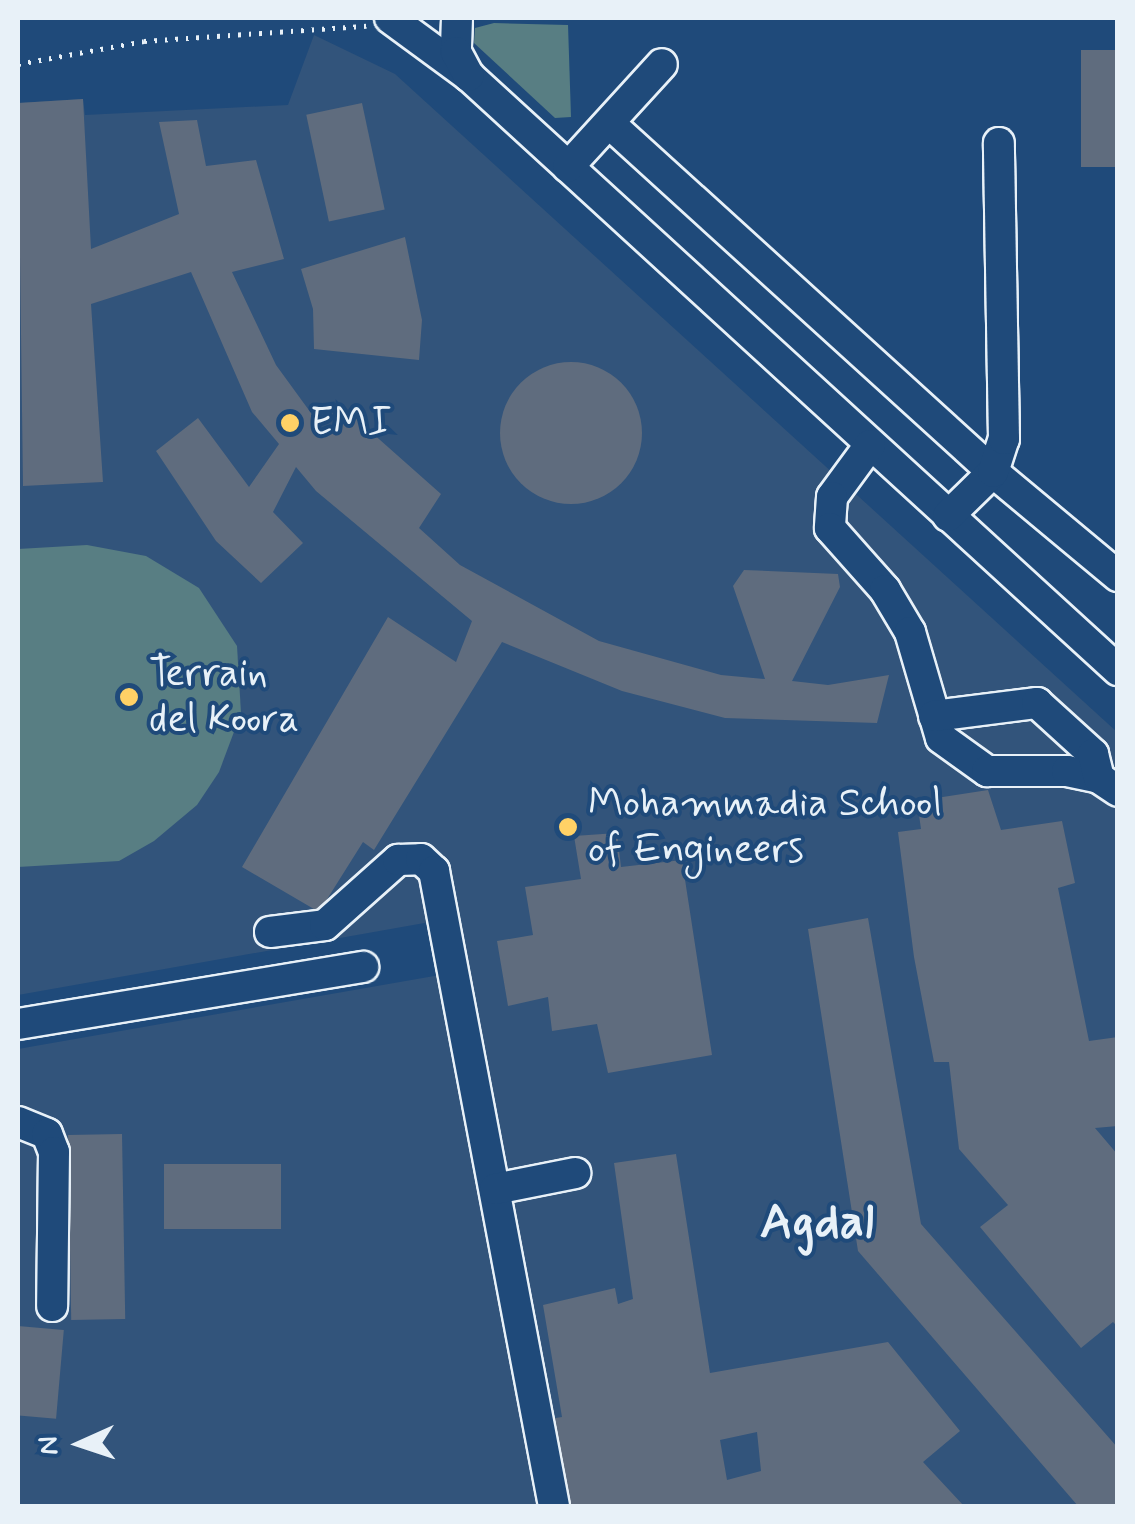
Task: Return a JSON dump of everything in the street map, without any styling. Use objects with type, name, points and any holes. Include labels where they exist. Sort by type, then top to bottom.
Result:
[{"type":"street","points":[[391,18],[469,76],[1118,670]]},
{"type":"street","points":[[456,18],[456,52],[469,76]]},
{"type":"street","points":[[568,168],[662,64]]},
{"type":"street","points":[[609,123],[993,472],[1118,576]]},
{"type":"street","points":[[948,516],[993,472],[1006,414],[999,142]]},
{"type":"street","points":[[870,444],[832,497],[830,528],[885,590],[910,632],[942,738],[986,771],[1108,785]]},
{"type":"street","points":[[934,716],[1037,703],[1093,754],[1108,785]]},
{"type":"street","points":[[270,932],[325,925],[398,860],[414,857],[428,864],[437,879],[554,1506]]},
{"type":"street","points":[[18,1024],[363,967]]},
{"type":"street","points":[[18,1122],[47,1134],[54,1152],[52,1306]]},
{"type":"street","points":[[495,1188],[575,1173]]},
{"type":"path","points":[[18,64],[144,41],[347,32],[391,18]]},
{"type":"shaded area","name":"Mohammadia School of Engineers","points":[[314,35],[395,74],[1117,732],[1117,1506],[18,1506],[18,1049],[440,975],[430,922],[18,995],[18,103],[83,99],[85,115],[288,105]]},
{"type":"green space","points":[[494,23],[568,25],[571,117],[555,118],[474,43],[475,28]]},
{"type":"green space","name":"Terrain del Koora","points":[[87,545],[146,556],[199,588],[237,646],[241,713],[219,772],[197,805],[154,841],[119,861],[18,867],[18,549]]},
{"type":"building","points":[[1081,50],[1118,50],[1118,167],[1081,167]]},
{"type":"building","points":[[83,99],[91,249],[179,214],[159,122],[197,120],[206,166],[256,160],[284,259],[232,272],[276,365],[327,435],[353,416],[441,494],[419,528],[460,565],[599,641],[721,675],[765,679],[733,586],[744,570],[838,574],[840,587],[792,681],[828,685],[889,675],[877,723],[725,718],[622,691],[502,642],[374,850],[363,842],[319,912],[242,867],[388,617],[456,662],[472,621],[316,491],[296,467],[273,512],[303,543],[261,583],[216,541],[156,451],[198,418],[249,487],[279,444],[252,412],[191,272],[91,304],[103,482],[23,486],[18,103]]},
{"type":"building","points":[[362,103],[385,210],[329,221],[306,115]]},
{"type":"building","points":[[405,237],[422,320],[419,360],[314,349],[313,309],[301,269]]},
{"type":"building","points":[[571,362],[598,367],[621,383],[637,406],[642,433],[637,460],[621,483],[598,499],[571,504],[544,499],[521,483],[505,460],[500,433],[505,406],[521,383],[544,367]]},
{"type":"building","points":[[988,790],[1001,830],[1062,821],[1075,883],[1058,888],[1089,1041],[1118,1037],[1118,1126],[1095,1128],[1118,1155],[1118,1327],[1113,1322],[1081,1348],[980,1227],[1008,1205],[959,1149],[949,1062],[934,1062],[914,957],[898,832],[921,829],[917,801]]},
{"type":"building","points":[[617,833],[621,867],[682,860],[712,1055],[608,1073],[597,1024],[552,1031],[548,997],[508,1006],[497,941],[533,935],[525,887],[581,879],[574,836]]},
{"type":"building","points":[[868,918],[921,1224],[1118,1448],[1118,1506],[1078,1506],[858,1251],[808,929]]},
{"type":"building","points":[[122,1134],[125,1319],[71,1320],[68,1135]]},
{"type":"building","points":[[676,1154],[710,1373],[888,1342],[960,1431],[923,1462],[964,1506],[564,1506],[549,1419],[562,1417],[543,1305],[615,1288],[618,1304],[633,1299],[614,1163]],"holes":[[[757,1432],[761,1471],[727,1480],[720,1440]]]},
{"type":"building","points":[[164,1164],[281,1164],[281,1229],[164,1229]]},
{"type":"building","points":[[18,1326],[64,1330],[56,1419],[18,1415]]},
{"type":"place","name":"EMI","points":[[290,423]]},
{"type":"place","name":"Terrain del Koora","points":[[129,697]]},
{"type":"place","name":"Mohammadia School of Engineers","points":[[568,827]]},
{"type":"district","name":"Agdal","points":[[817,1224]]}]
